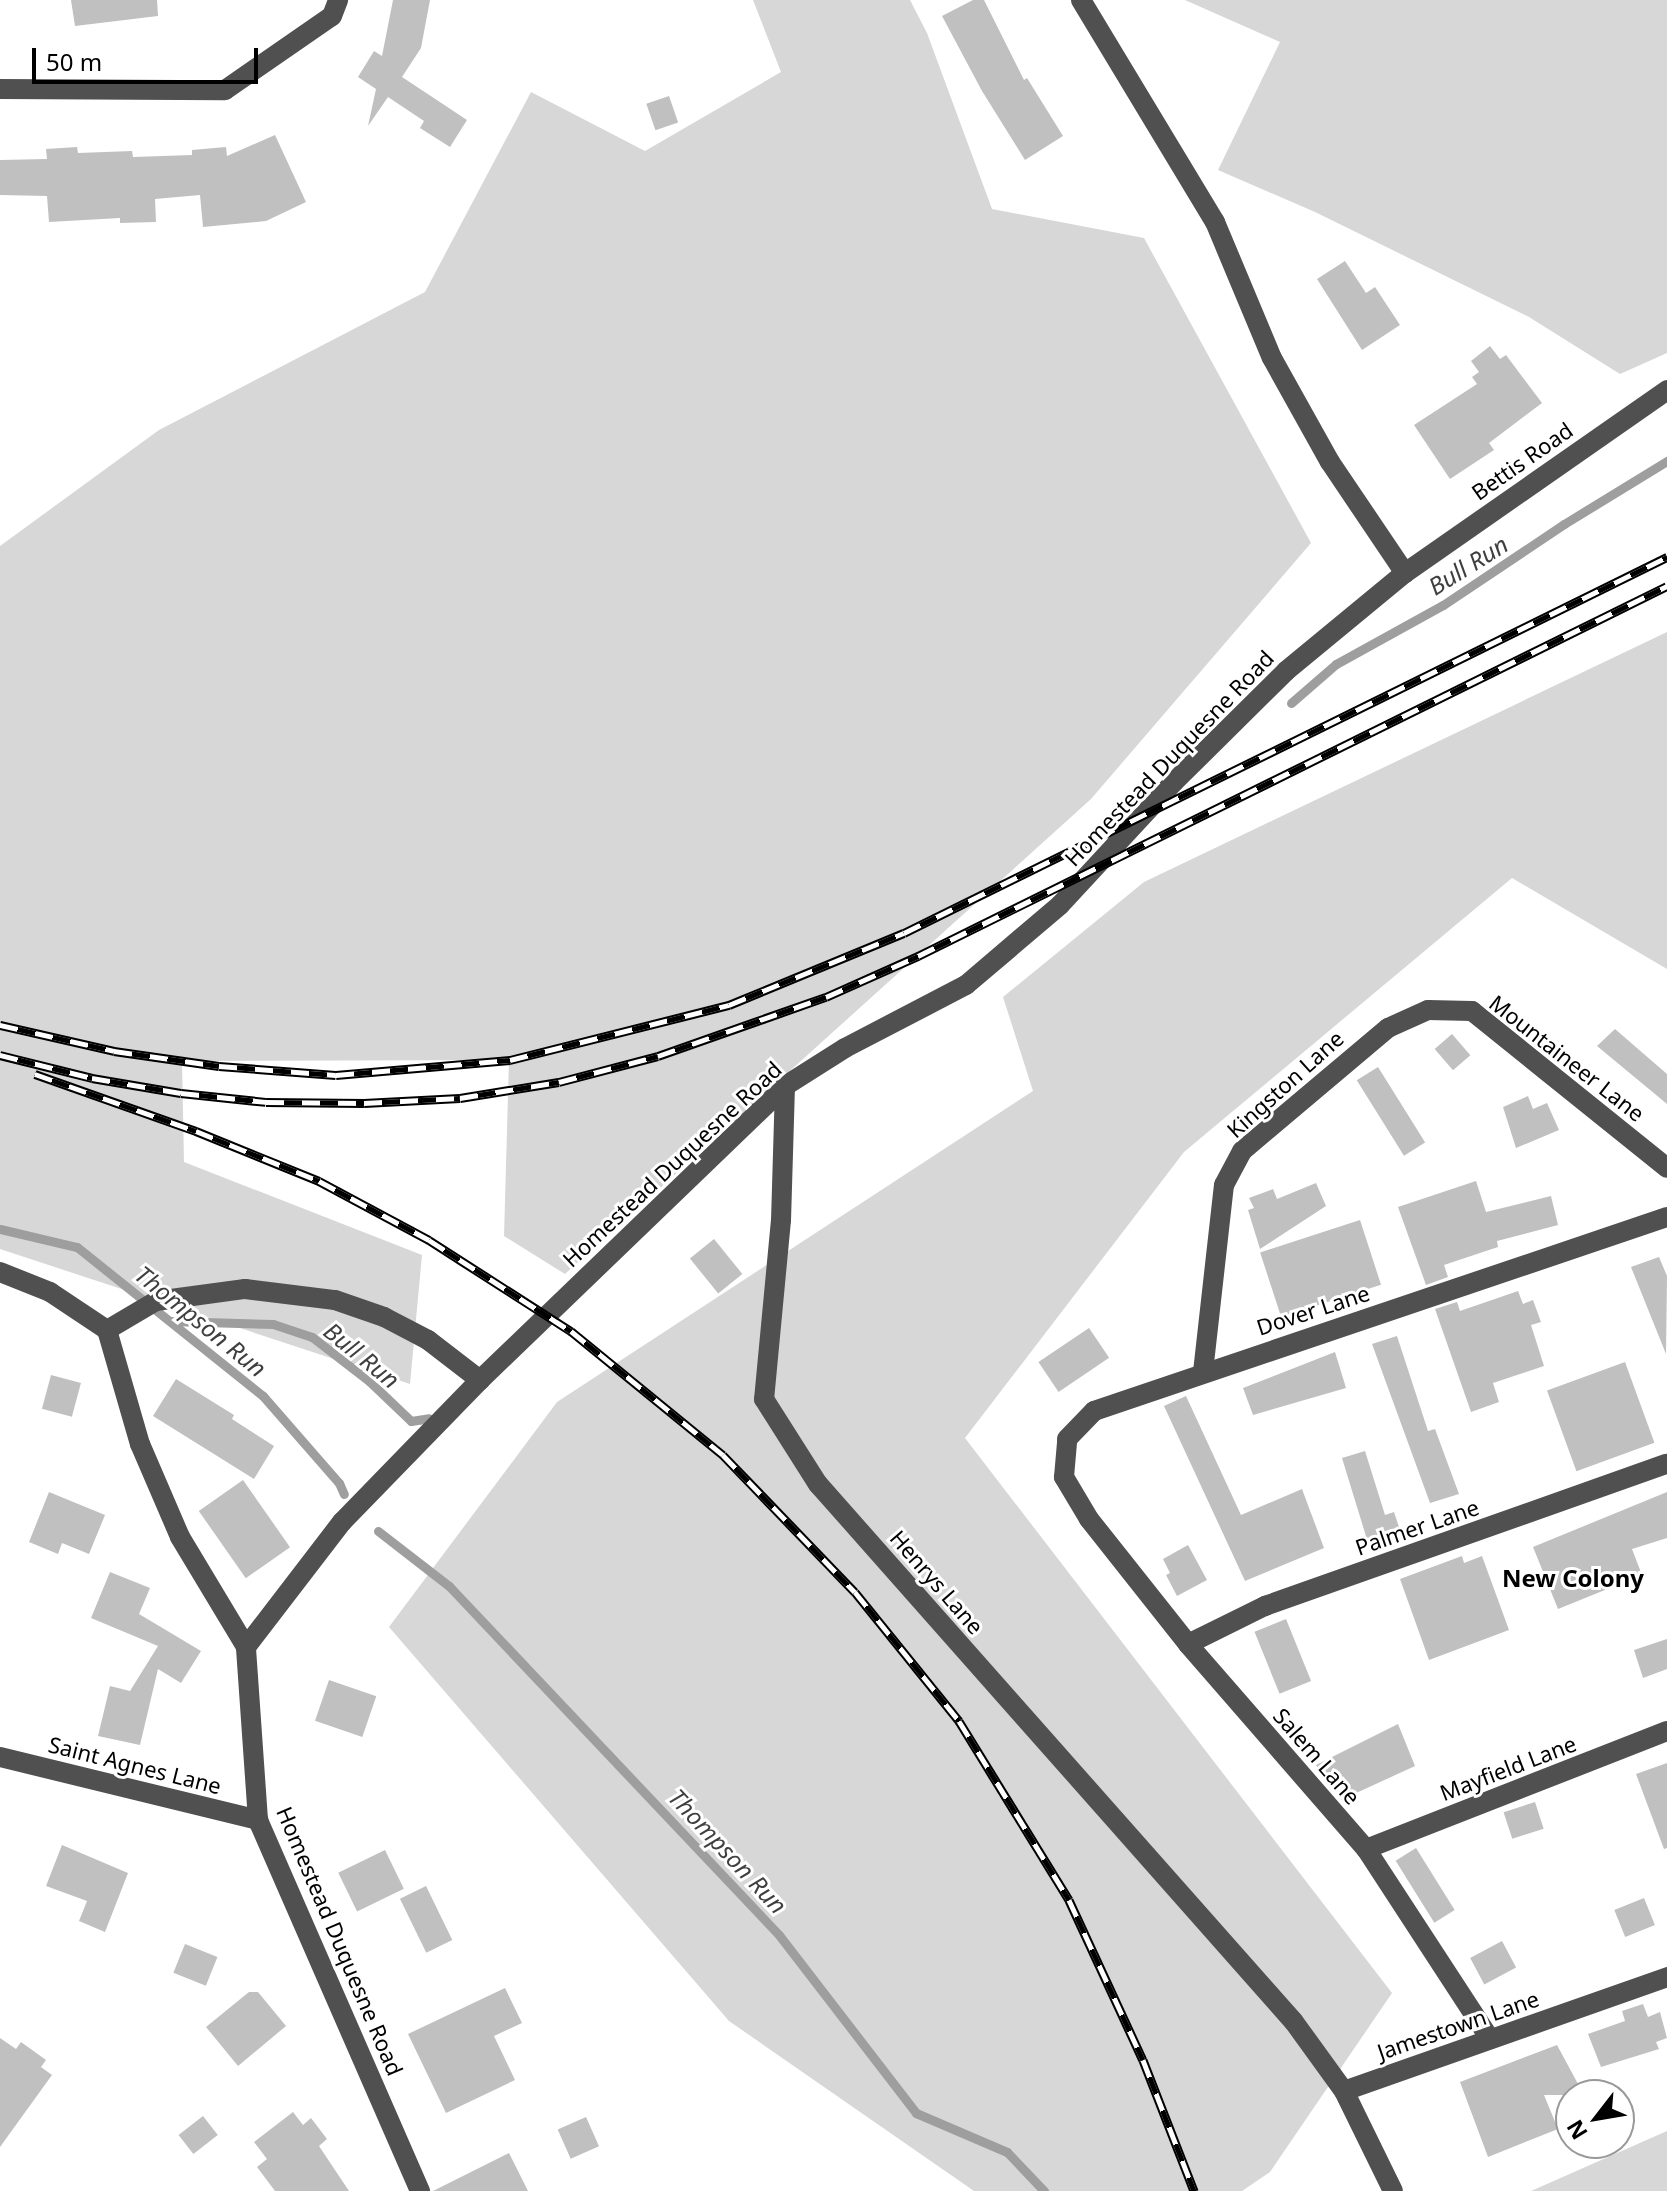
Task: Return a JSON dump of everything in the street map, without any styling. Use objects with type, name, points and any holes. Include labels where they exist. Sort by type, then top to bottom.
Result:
[{"type":"street","points":[[0,89],[225,90],[332,16],[338,0]]},
{"type":"street","points":[[1081,0],[1215,222],[1272,358],[1330,462],[1405,573]]},
{"type":"street","name":"Bettis Road","points":[[1405,573],[1667,390]]},
{"type":"street","name":"Homestead Duquesne Road","points":[[420,2191],[258,1820],[246,1647],[342,1522],[480,1380],[785,1086],[845,1048],[966,985],[1060,905],[1174,782],[1286,671],[1405,573]]},
{"type":"street","name":"Mountaineer Lane","points":[[1428,1010],[1472,1011],[1667,1168]]},
{"type":"street","name":"Kingston Lane","points":[[1203,1372],[1224,1185],[1242,1151],[1388,1028],[1428,1010]]},
{"type":"street","name":"Henrys Lane","points":[[785,1086],[781,1220],[764,1399],[818,1484],[1294,2022],[1344,2091]]},
{"type":"street","name":"Dover Lane","points":[[1089,1519],[1064,1477],[1067,1439],[1094,1411],[1667,1217]]},
{"type":"street","points":[[0,1272],[50,1292],[107,1330],[140,1444],[180,1537],[246,1647]]},
{"type":"street","points":[[107,1330],[147,1307],[245,1289],[335,1300],[384,1317],[428,1340],[480,1380]]},
{"type":"street","name":"Palmer Lane","points":[[1188,1644],[1265,1606],[1667,1464]]},
{"type":"street","name":"Salem Lane","points":[[1089,1519],[1188,1644],[1366,1849],[1490,2039]]},
{"type":"street","name":"Mayfield Lane","points":[[1366,1849],[1667,1731]]},
{"type":"street","name":"Saint Agnes Lane","points":[[0,1757],[258,1820]]},
{"type":"street","name":"Jamestown Lane","points":[[1344,2091],[1667,1977]]},
{"type":"street","points":[[1344,2091],[1393,2191]]},
{"type":"shaded area","points":[[753,0],[910,0],[927,33],[992,209],[1144,238],[1311,543],[1091,799],[565,1274],[504,1236],[509,1060],[182,1061],[184,1162],[422,1255],[410,1384],[0,1249],[0,546],[159,430],[425,292],[531,92],[645,151],[781,72]]},
{"type":"shaded area","points":[[1185,0],[1667,0],[1667,353],[1620,374],[1529,317],[1315,212],[1218,170],[1280,42]]},
{"type":"shaded area","points":[[1667,632],[1667,969],[1512,878],[1184,1152],[965,1438],[1392,1993],[1270,2172],[1242,2191],[974,2191],[729,2021],[389,1627],[557,1402],[1033,1091],[1003,997],[1144,882]]},
{"type":"shaded area","points":[[1667,2131],[1667,2191],[1531,2191],[1604,2159],[1635,2159],[1635,2145]]},
{"type":"building","points":[[71,0],[157,0],[158,16],[75,26]]},
{"type":"building","points":[[393,0],[430,0],[421,48],[402,77],[467,120],[450,147],[420,128],[424,121],[388,97],[368,126],[376,89],[358,77],[374,51],[382,56]]},
{"type":"building","points":[[973,0],[984,0],[1024,80],[1027,78],[1063,136],[1025,160],[982,91],[942,16]]},
{"type":"building","points":[[669,96],[678,122],[655,130],[646,104]]},
{"type":"building","points":[[275,135],[306,202],[266,221],[203,227],[200,195],[155,199],[156,222],[120,223],[120,218],[49,222],[47,196],[0,195],[0,160],[47,159],[46,149],[77,147],[78,153],[132,151],[133,157],[192,155],[192,150],[226,147],[227,156]]},
{"type":"building","points":[[1345,261],[1366,293],[1375,287],[1400,325],[1362,350],[1317,279]]},
{"type":"building","points":[[1490,346],[1500,359],[1506,355],[1542,403],[1489,443],[1494,450],[1450,479],[1414,425],[1477,384],[1472,377],[1479,372],[1471,361]]},
{"type":"building","points":[[1615,1029],[1667,1074],[1667,1104],[1597,1046]]},
{"type":"building","points":[[1452,1034],[1470,1055],[1453,1070],[1435,1049]]},
{"type":"building","points":[[1378,1067],[1425,1142],[1404,1156],[1357,1080]]},
{"type":"building","points":[[1528,1096],[1533,1109],[1547,1103],[1559,1130],[1516,1148],[1503,1107]]},
{"type":"building","points":[[1476,1181],[1486,1212],[1551,1196],[1558,1225],[1497,1241],[1498,1247],[1444,1265],[1448,1277],[1426,1285],[1398,1207]]},
{"type":"building","points":[[1316,1183],[1326,1206],[1260,1249],[1248,1210],[1254,1208],[1249,1198],[1273,1189],[1277,1199]]},
{"type":"building","points":[[1360,1220],[1381,1285],[1281,1317],[1260,1252]]},
{"type":"building","points":[[714,1239],[742,1274],[718,1293],[690,1259]]},
{"type":"building","points":[[1659,1257],[1667,1276],[1666,1354],[1631,1267]]},
{"type":"building","points":[[1518,1291],[1523,1304],[1533,1300],[1541,1322],[1531,1325],[1544,1366],[1493,1383],[1499,1402],[1471,1412],[1435,1309],[1457,1302],[1460,1311]]},
{"type":"building","points":[[1089,1328],[1109,1358],[1059,1392],[1038,1362]]},
{"type":"building","points":[[1397,1336],[1428,1431],[1435,1429],[1459,1494],[1430,1503],[1372,1344]]},
{"type":"building","points":[[1335,1352],[1346,1388],[1253,1415],[1243,1388]]},
{"type":"building","points":[[1625,1362],[1654,1443],[1576,1471],[1547,1390]]},
{"type":"building","points":[[51,1375],[81,1383],[72,1417],[42,1409]]},
{"type":"building","points":[[176,1379],[234,1415],[232,1419],[274,1446],[254,1479],[153,1416]]},
{"type":"building","points":[[1186,1396],[1241,1515],[1302,1489],[1324,1548],[1245,1581],[1164,1406]]},
{"type":"building","points":[[1365,1451],[1385,1515],[1394,1512],[1402,1536],[1369,1546],[1342,1458]]},
{"type":"building","points":[[243,1480],[290,1547],[246,1578],[199,1511]]},
{"type":"building","points":[[49,1492],[105,1515],[89,1554],[62,1543],[58,1554],[29,1542]]},
{"type":"building","points":[[1667,1492],[1667,1538],[1632,1549],[1642,1575],[1558,1609],[1533,1547]]},
{"type":"building","points":[[1188,1545],[1207,1580],[1177,1596],[1166,1575],[1170,1573],[1163,1559]]},
{"type":"building","points":[[1462,1556],[1464,1563],[1482,1556],[1509,1630],[1429,1660],[1400,1579]]},
{"type":"building","points":[[110,1572],[150,1588],[139,1614],[201,1651],[181,1683],[158,1669],[140,1745],[98,1736],[110,1686],[130,1691],[158,1646],[91,1618]]},
{"type":"building","points":[[1286,1619],[1311,1681],[1280,1694],[1254,1632]]},
{"type":"building","points":[[1667,1639],[1667,1669],[1643,1678],[1634,1650]]},
{"type":"building","points":[[329,1680],[376,1696],[362,1737],[315,1721]]},
{"type":"building","points":[[1398,1724],[1415,1766],[1341,1800],[1334,1783],[1328,1786],[1316,1765]]},
{"type":"building","points":[[1667,1763],[1667,1848],[1664,1849],[1636,1774]]},
{"type":"building","points":[[1535,1802],[1544,1829],[1512,1839],[1504,1812]]},
{"type":"building","points":[[62,1845],[128,1873],[105,1932],[79,1921],[87,1901],[46,1886]]},
{"type":"building","points":[[1416,1848],[1455,1910],[1434,1923],[1396,1861]]},
{"type":"building","points":[[385,1850],[404,1889],[357,1911],[338,1873]]},
{"type":"building","points":[[426,1886],[452,1940],[426,1953],[400,1899]]},
{"type":"building","points":[[1644,1898],[1655,1925],[1625,1937],[1614,1910]]},
{"type":"building","points":[[1502,1941],[1516,1967],[1484,1984],[1470,1958]]},
{"type":"building","points":[[185,1944],[217,1957],[206,1986],[173,1973]]},
{"type":"building","points":[[505,1988],[522,2023],[494,2036],[515,2080],[446,2113],[408,2034]]},
{"type":"building","points":[[249,1992],[258,1992],[286,2026],[238,2066],[206,2027]]},
{"type":"building","points":[[1643,2004],[1648,2017],[1660,2012],[1667,2038],[1656,2042],[1659,2049],[1601,2067],[1588,2034],[1625,2021],[1622,2011]]},
{"type":"building","points":[[0,2038],[16,2049],[21,2042],[46,2060],[41,2067],[52,2075],[0,2147]]},
{"type":"building","points":[[1557,2045],[1575,2079],[1555,2079],[1555,2095],[1544,2095],[1555,2122],[1555,2130],[1488,2157],[1460,2082]]},
{"type":"building","points":[[293,2112],[303,2125],[311,2118],[327,2139],[319,2146],[349,2191],[275,2191],[257,2167],[267,2159],[254,2142]]},
{"type":"building","points":[[203,2116],[218,2135],[193,2154],[179,2135]]},
{"type":"building","points":[[586,2117],[599,2146],[571,2159],[558,2130]]},
{"type":"building","points":[[509,2153],[528,2191],[433,2191]]},
{"type":"waterway","name":"Bull Run","points":[[1291,703],[1336,664],[1443,605],[1564,524],[1667,461]]},
{"type":"waterway","name":"Thompson Run","points":[[0,1229],[77,1247],[263,1396],[339,1483],[344,1494]]},
{"type":"waterway","name":"Bull Run","points":[[170,1321],[273,1324],[312,1337],[369,1381],[411,1421],[429,1418]]},
{"type":"waterway","name":"Thompson Run","points":[[378,1531],[449,1586],[779,1935],[916,2113],[1007,2152],[1044,2191]]},
{"type":"railway","points":[[0,1025],[114,1051],[219,1066],[336,1075],[510,1060],[729,1005],[904,933],[1667,557]]},
{"type":"railway","points":[[0,1055],[92,1078],[181,1093],[266,1102],[364,1103],[460,1098],[559,1082],[658,1056],[826,997],[918,956],[1667,586]]},
{"type":"railway","points":[[35,1074],[196,1131],[319,1181],[429,1240],[571,1331],[723,1455],[855,1592],[959,1721],[1069,1900],[1143,2060],[1194,2191]]},
{"type":"district","name":"New Colony","points":[[1573,1578]]}]
